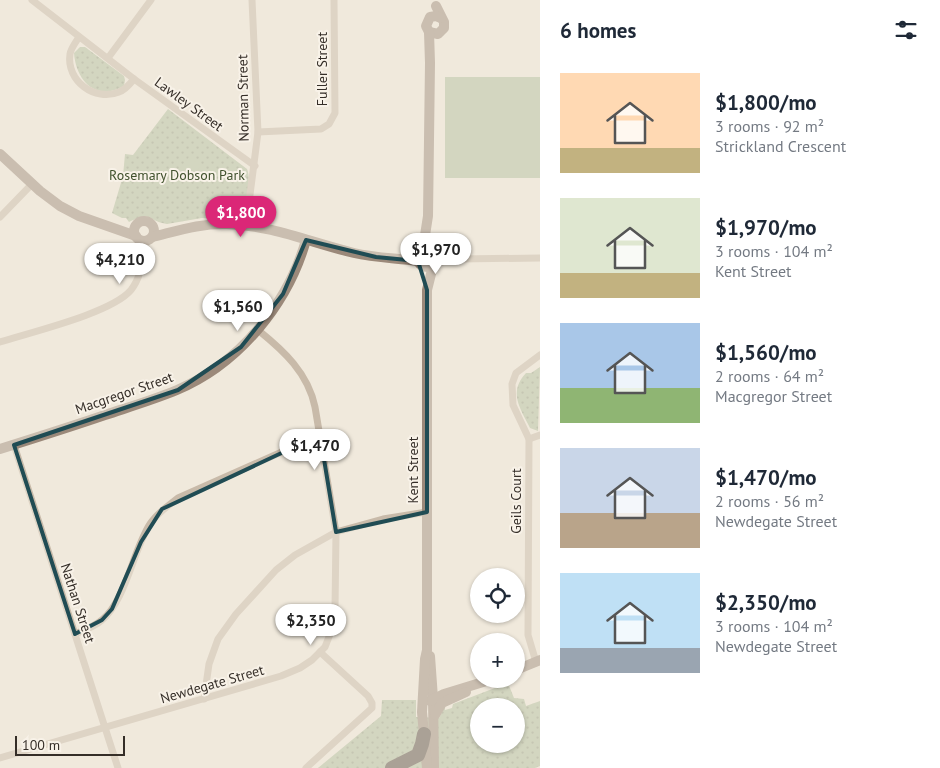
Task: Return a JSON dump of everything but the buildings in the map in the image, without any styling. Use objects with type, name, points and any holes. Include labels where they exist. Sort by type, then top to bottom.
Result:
[{"type":"highway","points":[[392,768],[418,755],[422,744],[423,727]]},
{"type":"street","name":"Lawley Street","points":[[32,0],[134,79],[255,166]]},
{"type":"street","points":[[108,58],[151,0]]},
{"type":"street","name":"Norman Street","points":[[246,226],[258,132],[252,0]]},
{"type":"street","name":"Fuller Street","points":[[258,132],[322,129],[329,124],[335,113],[334,0]]},
{"type":"street","points":[[436,17],[428,19],[426,23],[426,28],[434,33],[443,31],[444,26],[436,17],[437,3]]},
{"type":"street","name":"Kent Street","points":[[422,249],[428,216],[430,63],[434,33]]},
{"type":"street","name":"Lawley Street","points":[[80,37],[70,54],[73,74],[82,86],[95,93],[111,94],[120,92],[134,79]]},
{"type":"street","points":[[0,154],[32,184],[60,206],[79,216],[143,238],[206,224],[246,226],[275,231],[376,257],[420,263],[427,267],[435,259],[540,258]]},
{"type":"street","points":[[0,218],[32,184]]},
{"type":"street","name":"Kent Street","points":[[427,768],[422,695],[425,660],[428,650],[427,290],[435,259],[428,216]]},
{"type":"street","points":[[117,228],[136,225],[143,221],[162,228],[175,230]]},
{"type":"street","points":[[143,238],[154,230],[151,224]]},
{"type":"street","points":[[136,225],[134,232],[143,238]]},
{"type":"street","points":[[0,342],[98,311],[117,302],[130,290],[141,274],[143,238]]},
{"type":"street","name":"Macgregor Street","points":[[0,450],[147,402],[178,390],[203,376],[224,361],[258,330],[283,294],[306,240]]},
{"type":"street","points":[[391,258],[430,248],[435,259]]},
{"type":"street","points":[[420,263],[418,255],[422,249]]},
{"type":"street","name":"Kent Street","points":[[420,263],[427,290]]},
{"type":"street","name":"Newdegate Street","points":[[0,758],[280,676],[300,668],[325,647],[332,629],[335,609],[336,532],[312,394],[306,380],[282,350],[258,330]]},
{"type":"street","name":"Geils Court","points":[[538,661],[528,635],[528,439],[514,405],[512,384],[516,373],[540,355]]},
{"type":"street","points":[[75,634],[89,629],[102,620],[112,609],[150,523],[162,509],[178,498],[320,435]]},
{"type":"street","points":[[528,439],[540,435]]},
{"type":"street","name":"Nathan Street","points":[[14,445],[118,768]]},
{"type":"street","points":[[204,699],[209,664],[218,639],[236,614],[276,570],[295,555],[336,532],[383,519],[427,512]]},
{"type":"street","name":"Kent Street","points":[[428,650],[431,659],[434,717],[434,768]]},
{"type":"street","points":[[306,768],[372,708],[368,696],[320,652]]},
{"type":"street","points":[[525,666],[538,661]]},
{"type":"street","points":[[423,727],[427,705],[433,698],[470,686]]},
{"type":"street","points":[[434,717],[436,710],[442,704],[472,688]]},
{"type":"highlighted area","points":[[306,240],[376,257],[418,261],[427,290],[427,512],[336,532],[320,435],[162,509],[141,542],[112,609],[102,620],[75,634],[14,445],[178,390],[241,347],[283,294]]},
{"type":"green space","points":[[80,47],[85,47],[124,76],[124,86],[105,92],[89,86],[83,80],[76,63],[74,53]]},
{"type":"green space","points":[[445,77],[540,77],[540,178],[445,178]]},
{"type":"green space","name":"Rosemary Dobson Park","points":[[168,109],[247,169],[249,180],[247,195],[243,209],[236,217],[202,218],[167,224],[160,223],[150,217],[143,217],[129,222],[126,218],[112,213],[123,176],[125,154],[133,155]]},
{"type":"green space","points":[[189,157],[201,166],[190,180],[178,171]]},
{"type":"green space","points":[[540,367],[538,431],[530,428],[520,407],[517,393],[521,380],[526,373],[531,373]]},
{"type":"green space","points":[[495,688],[510,688],[514,698],[470,698],[470,753],[525,753],[525,702],[526,706],[540,701],[540,766],[535,768],[318,768],[381,716],[382,700],[416,700],[416,717],[439,718],[445,706],[445,710],[452,708],[453,704]]}]
